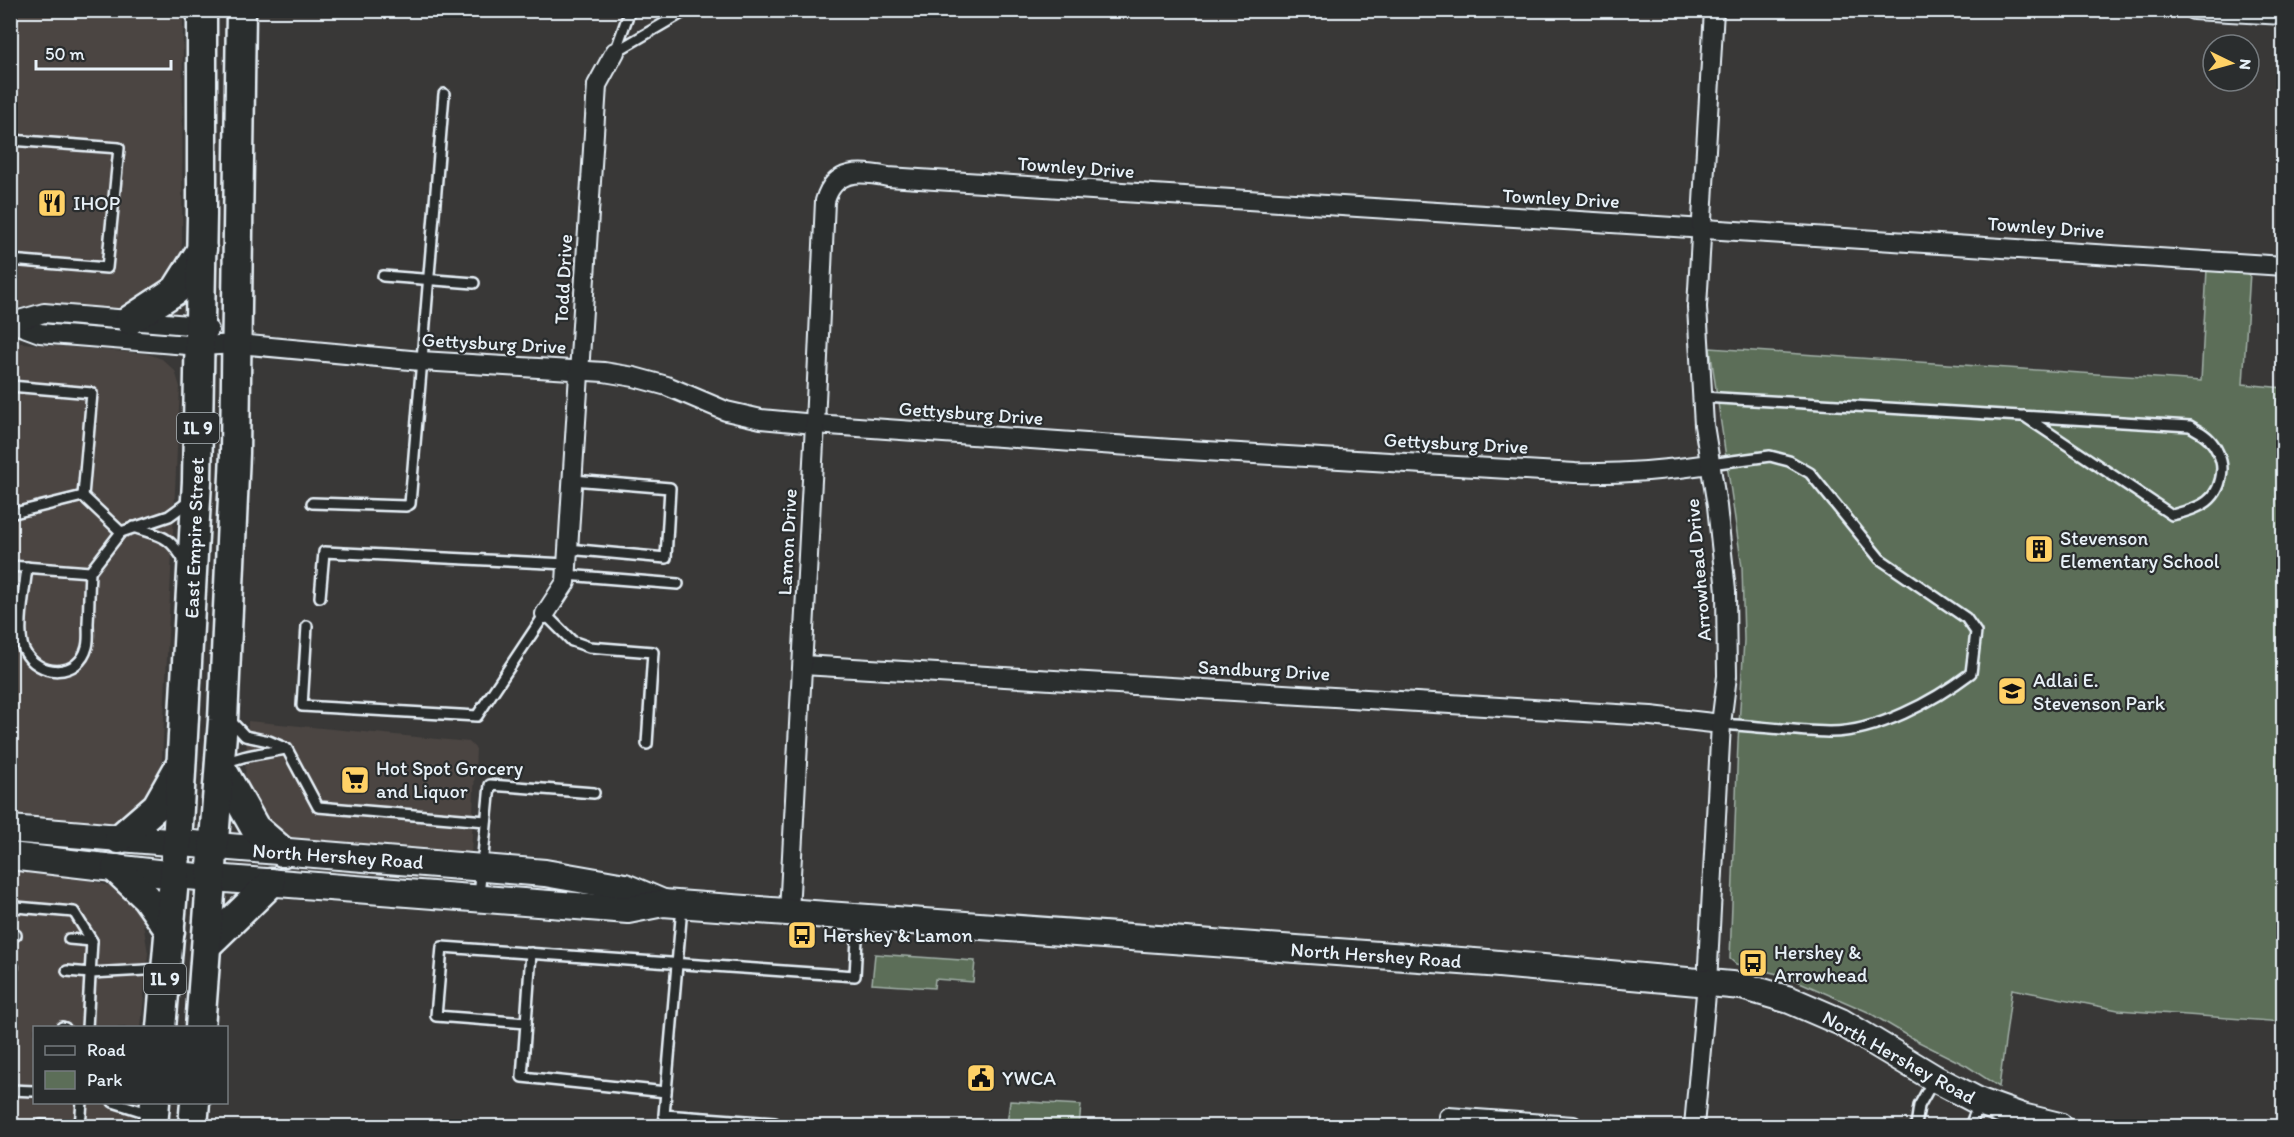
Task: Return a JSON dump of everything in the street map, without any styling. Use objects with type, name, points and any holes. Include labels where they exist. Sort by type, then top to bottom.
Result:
[{"type":"main road","name":"East Empire Street","points":[[161,1026],[177,844],[196,497],[202,249],[202,10]]},
{"type":"main road","name":"East Empire Street","points":[[200,1026],[223,713],[235,453],[241,10]]},
{"type":"main road","points":[[130,320],[176,290],[202,249]]},
{"type":"main road","points":[[119,839],[157,806],[182,762]]},
{"type":"main road","points":[[219,766],[255,828],[283,852]]},
{"type":"main road","name":"North Hershey Road","points":[[10,829],[545,873],[625,887],[672,904]]},
{"type":"main road","name":"North Hershey Road","points":[[10,856],[212,879],[628,910],[672,904],[789,912],[1488,963],[1742,986],[1790,1000],[1841,1022],[1934,1078],[1980,1102],[2022,1117],[2059,1126]]},
{"type":"main road","points":[[116,868],[146,897],[170,931]]},
{"type":"main road","points":[[207,945],[271,883]]},
{"type":"main road","points":[[193,1126],[195,1104]]},
{"type":"street","name":"Arrowhead Drive","points":[[1694,1126],[1707,983],[1721,724],[1727,676],[1726,591],[1718,506],[1710,464],[1702,397],[1697,307],[1714,10]]},
{"type":"street","points":[[2193,10],[2283,15]]},
{"type":"street","name":"Todd Drive","points":[[545,614],[566,582],[597,85],[615,52]]},
{"type":"street","name":"Townley Drive","points":[[837,179],[848,175],[863,174],[2283,266]]},
{"type":"street","name":"Lamon Drive","points":[[789,912],[825,201],[828,189],[837,179]]},
{"type":"street","points":[[11,325],[44,313],[130,320],[237,344]]},
{"type":"street","points":[[11,325],[40,333],[200,336]]},
{"type":"street","name":"Gettysburg Drive","points":[[237,344],[422,362],[580,371],[634,377],[667,386],[726,411],[760,419],[815,424],[1575,473],[1625,474],[1710,464]]},
{"type":"street","name":"Sandburg Drive","points":[[803,665],[1651,716],[1721,724]]},
{"type":"street","points":[[1448,1117],[1574,1126]]},
{"type":"lane","points":[[615,52],[630,10]]},
{"type":"lane","points":[[615,52],[687,10]]},
{"type":"lane","points":[[312,502],[406,506],[410,504],[444,94]]},
{"type":"lane","points":[[10,140],[118,148],[107,268],[10,260]]},
{"type":"lane","points":[[384,276],[474,283]]},
{"type":"lane","points":[[10,386],[92,393],[83,496]]},
{"type":"lane","points":[[1702,397],[2024,416],[2190,426],[2210,439],[2222,460],[2221,484],[2214,497],[2192,510],[2172,515],[2024,416]]},
{"type":"lane","points":[[1710,464],[1770,456],[1789,461],[1810,473],[1880,559],[1966,618],[1976,632],[1971,673],[1951,688],[1918,707],[1864,727],[1830,732],[1721,724]]},
{"type":"lane","points":[[320,597],[324,552],[567,563],[666,558],[670,488],[573,480]]},
{"type":"lane","points":[[10,514],[83,496]]},
{"type":"lane","points":[[83,496],[121,531]]},
{"type":"lane","points":[[27,567],[21,634],[24,650],[34,663],[50,672],[66,670],[81,660],[87,646],[90,572],[121,531],[170,516],[196,497]]},
{"type":"lane","points":[[133,527],[164,537],[175,545],[192,574]]},
{"type":"lane","points":[[567,563],[678,584]]},
{"type":"lane","points":[[10,566],[90,572]]},
{"type":"lane","points":[[307,626],[302,706],[477,716],[545,614],[572,641],[589,646],[654,652],[647,744]]},
{"type":"lane","points":[[223,713],[245,736],[269,741],[285,749],[318,807],[486,820]]},
{"type":"lane","points":[[219,766],[243,755],[266,754],[285,749]]},
{"type":"lane","points":[[479,899],[490,785],[594,793]]},
{"type":"lane","points":[[672,904],[677,963],[664,1115],[775,1123]]},
{"type":"lane","points":[[10,910],[16,907],[74,912],[93,941],[87,1026]]},
{"type":"lane","points":[[526,1023],[436,1016],[442,947],[855,976],[858,917]]},
{"type":"lane","points":[[69,939],[93,941]]},
{"type":"lane","points":[[531,953],[522,1077],[666,1092]]},
{"type":"lane","points":[[67,971],[91,973],[166,969]]},
{"type":"lane","points":[[1916,1126],[1919,1106],[1934,1078]]},
{"type":"lane","points":[[10,1090],[33,1091]]},
{"type":"lane","points":[[1970,1126],[1980,1102]]},
{"type":"lane","points":[[80,1126],[82,1104]]},
{"type":"lane","points":[[120,1104],[154,1114]]},
{"type":"lane","points":[[46,1126],[54,1126]]},
{"type":"shaded area","points":[[10,11],[183,11],[182,244],[179,262],[160,289],[126,308],[84,312],[11,306]]},
{"type":"shaded area","points":[[10,342],[148,354],[162,359],[175,371],[180,387],[162,759],[158,785],[127,820],[107,824],[11,819]]},
{"type":"shaded area","points":[[248,721],[469,742],[476,749],[471,855],[293,840],[281,836],[251,812],[245,778]]},
{"type":"shaded area","points":[[11,871],[77,877],[117,888],[141,911],[148,953],[141,1026],[33,1026],[33,1104],[134,1104],[132,1126],[11,1126]]},
{"type":"green space","name":"Adlai E. Stevenson Park","points":[[2207,269],[2250,272],[2243,384],[2284,388],[2283,1022],[2118,1010],[2012,989],[1999,1087],[1967,1066],[1917,1041],[1868,1012],[1786,976],[1736,964],[1730,959],[1744,640],[1742,567],[1710,348],[2201,381]]},
{"type":"green space","points":[[875,954],[975,961],[973,982],[935,979],[934,988],[872,984]]},
{"type":"green space","points":[[1010,1101],[1081,1105],[1079,1126],[1007,1124]]},
{"type":"place","name":"IHOP","points":[[52,203]]},
{"type":"place","name":"Stevenson Elementary School","points":[[2039,549]]},
{"type":"place","name":"Adlai E. Stevenson Park","points":[[2012,691]]},
{"type":"place","name":"Hot Spot Grocery and Liquor","points":[[355,780]]},
{"type":"place","name":"Hershey & Lamon","points":[[802,935]]},
{"type":"place","name":"Hershey & Arrowhead","points":[[1753,963]]},
{"type":"place","name":"YWCA","points":[[981,1078]]}]
